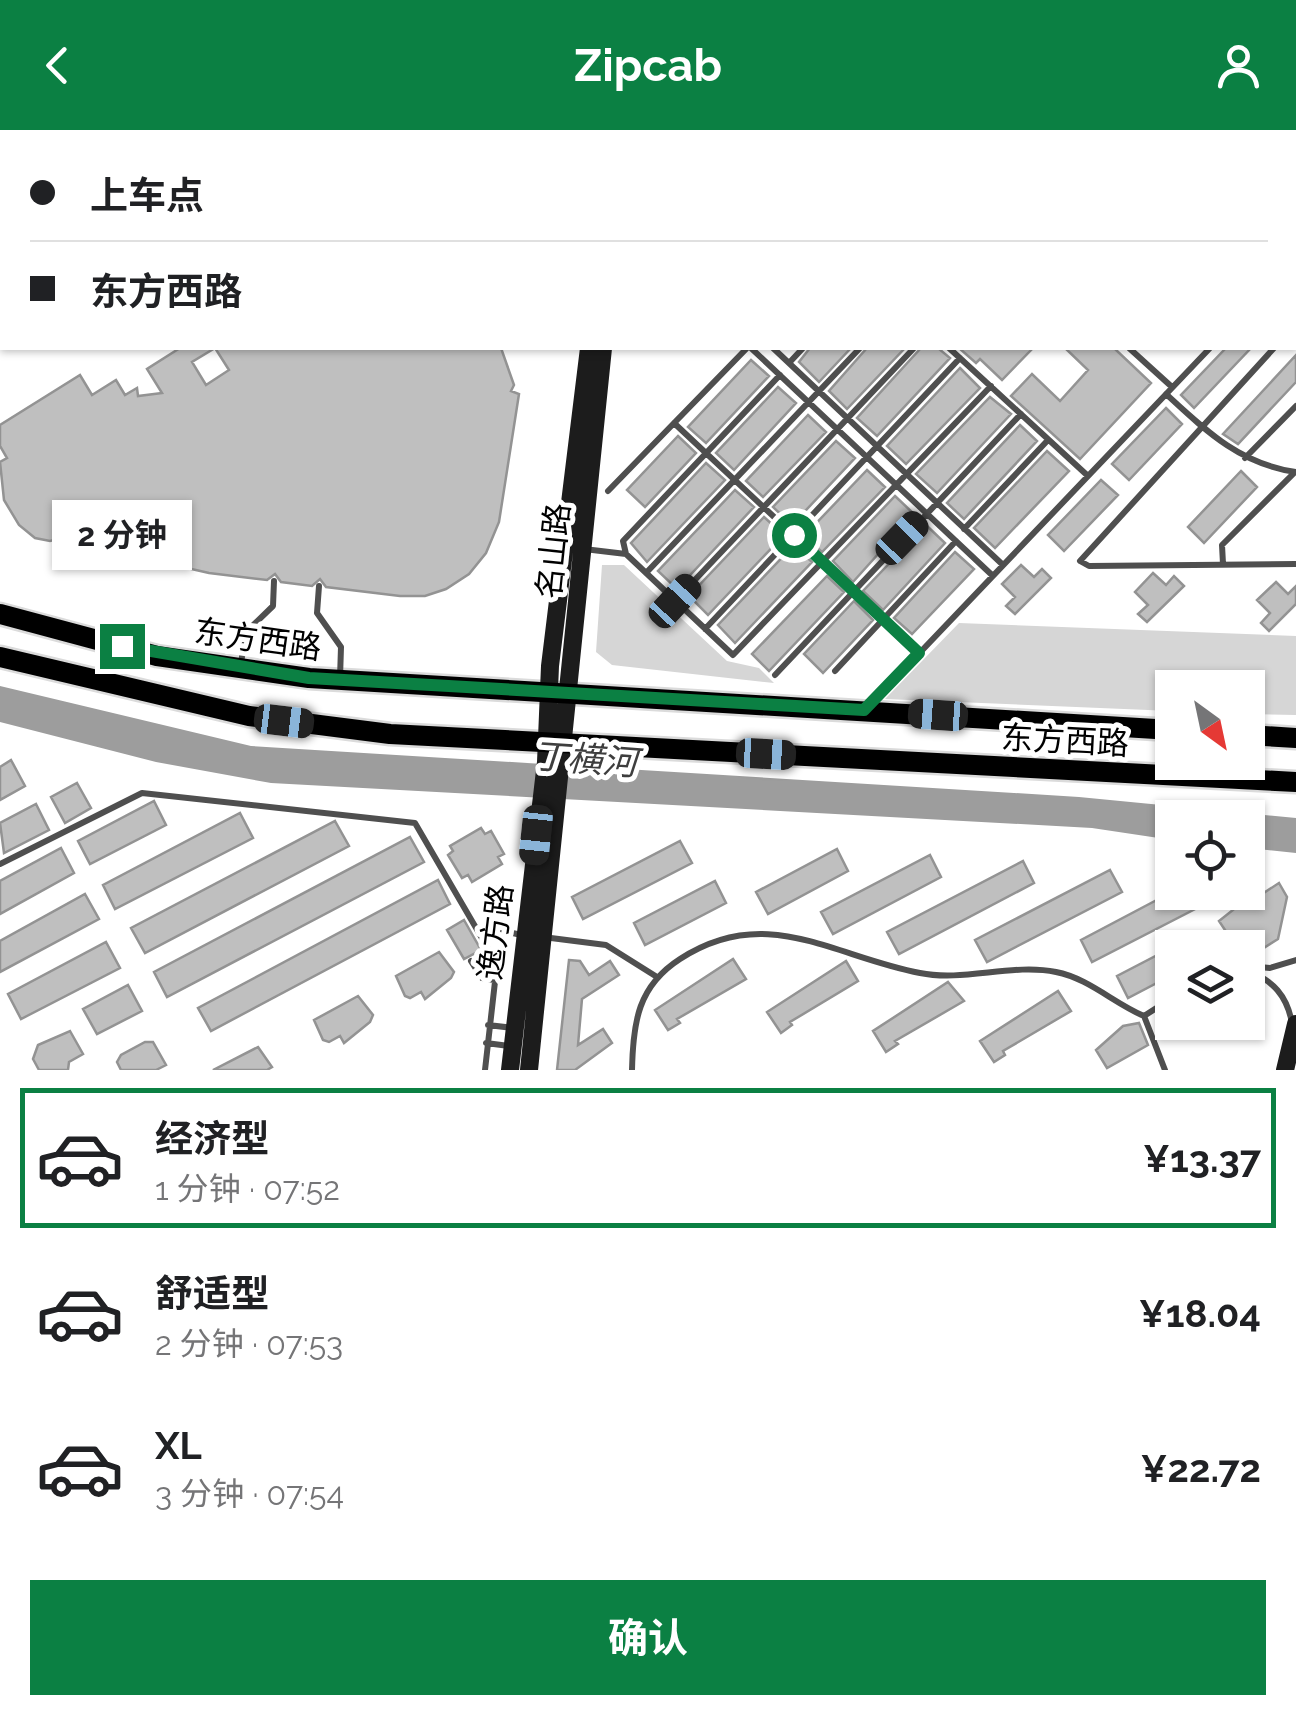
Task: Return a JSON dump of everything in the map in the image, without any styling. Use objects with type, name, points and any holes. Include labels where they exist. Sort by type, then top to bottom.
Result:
[{"type":"main road","name":"东方西路","points":[[0,614],[158,656],[340,680],[1155,729]]},
{"type":"main road","name":"东方西路","points":[[0,658],[249,716],[554,751],[1296,782]]},
{"type":"main road","points":[[1265,736],[1296,738]]},
{"type":"street","name":"名山路","points":[[554,751],[589,350]]},
{"type":"street","name":"名山路","points":[[559,693],[583,548],[603,350]]},
{"type":"street","name":"逸方路","points":[[529,1070],[533,936],[554,751]]},
{"type":"street","name":"逸方路","points":[[510,1070],[533,936]]},
{"type":"street","points":[[1285,1070],[1295,1028]]},
{"type":"lane","points":[[608,491],[747,350]]},
{"type":"lane","points":[[751,350],[993,576]]},
{"type":"lane","points":[[775,350],[1002,566]]},
{"type":"lane","points":[[789,362],[801,350]]},
{"type":"lane","points":[[646,573],[858,350]]},
{"type":"lane","points":[[675,601],[912,350]]},
{"type":"lane","points":[[951,350],[1088,476]]},
{"type":"lane","points":[[1130,350],[1200,426],[1245,458],[1268,468],[1295,472]]},
{"type":"lane","points":[[864,710],[1208,350]]},
{"type":"lane","points":[[1272,350],[1080,561],[1089,566],[1296,564]]},
{"type":"lane","points":[[705,629],[960,358]]},
{"type":"lane","points":[[780,375],[622,541],[626,554],[734,656],[991,386]]},
{"type":"lane","points":[[1245,458],[1296,406]]},
{"type":"lane","points":[[775,674],[1021,414]]},
{"type":"lane","points":[[674,423],[919,653]]},
{"type":"lane","points":[[964,529],[1048,440]]},
{"type":"lane","points":[[1223,564],[1222,546],[1295,472]]},
{"type":"lane","points":[[835,671],[956,542]]},
{"type":"lane","points":[[583,548],[626,554]]},
{"type":"lane","points":[[240,668],[246,632],[273,606],[274,581]]},
{"type":"lane","points":[[319,586],[317,613],[341,647],[340,680]]},
{"type":"lane","points":[[0,864],[142,793],[408,821],[421,828],[497,964],[484,1070]]},
{"type":"lane","points":[[491,909],[500,930],[606,946],[657,977]]},
{"type":"lane","points":[[632,1070],[637,1010],[657,977],[698,947],[732,934],[764,931],[923,974],[1061,972],[1144,1016],[1165,1070]]},
{"type":"lane","points":[[1265,968],[1296,960]]},
{"type":"lane","points":[[471,961],[482,978],[494,980]]},
{"type":"lane","points":[[1265,977],[1290,1009],[1295,1028]]},
{"type":"lane","points":[[1144,1016],[1155,1009]]},
{"type":"lane","points":[[488,1025],[514,1037]]},
{"type":"lane","points":[[486,1043],[514,1037]]},
{"type":"shaded area","points":[[602,565],[624,565],[727,661],[759,668],[774,683],[612,665],[596,652]]},
{"type":"shaded area","points":[[959,623],[1296,636],[1296,715],[1265,714],[1265,670],[1155,670],[1155,710],[885,699]]},
{"type":"shaded area","points":[[0,686],[251,746],[1155,804],[1155,837],[1092,828],[271,783],[156,762],[0,722]]},
{"type":"shaded area","points":[[1265,815],[1296,818],[1296,853],[1265,850]]},
{"type":"building","points":[[177,350],[212,350],[192,362],[206,385],[229,370],[216,350],[502,350],[514,385],[511,391],[519,394],[499,522],[486,553],[469,574],[446,589],[425,596],[400,596],[326,587],[320,579],[312,586],[281,582],[275,574],[267,580],[209,573],[152,560],[82,533],[50,541],[35,538],[19,525],[4,500],[0,462],[7,458],[0,446],[0,425],[80,375],[92,395],[116,380],[125,395],[137,388],[138,396],[162,393],[147,369]]},
{"type":"building","points":[[808,350],[849,350],[819,382],[799,362]]},
{"type":"building","points":[[865,350],[903,350],[847,409],[829,391]]},
{"type":"building","points":[[919,350],[940,350],[950,358],[877,436],[857,418]]},
{"type":"building","points":[[961,350],[1031,350],[1002,380],[980,359],[976,363]]},
{"type":"building","points":[[1067,350],[1116,350],[1151,383],[1080,459],[1011,396],[1032,374],[1060,401],[1088,370]]},
{"type":"building","points":[[1224,350],[1249,350],[1194,408],[1181,395]]},
{"type":"building","points":[[1296,355],[1296,382],[1238,444],[1223,434]]},
{"type":"building","points":[[751,360],[769,376],[706,443],[688,427]]},
{"type":"building","points":[[960,368],[980,388],[906,464],[887,446]]},
{"type":"building","points":[[778,387],[796,403],[734,470],[716,453]]},
{"type":"building","points":[[990,397],[1011,414],[937,493],[916,474]]},
{"type":"building","points":[[1166,408],[1182,424],[1129,480],[1112,464]]},
{"type":"building","points":[[808,415],[826,432],[763,497],[746,481]]},
{"type":"building","points":[[1020,425],[1037,441],[964,519],[947,503]]},
{"type":"building","points":[[678,436],[696,453],[645,507],[627,490]]},
{"type":"building","points":[[836,441],[855,458],[792,525],[773,507]]},
{"type":"building","points":[[1047,451],[1069,471],[995,548],[974,528]]},
{"type":"building","points":[[706,463],[725,480],[647,562],[631,543]]},
{"type":"building","points":[[867,470],[885,487],[822,552],[804,536]]},
{"type":"building","points":[[1241,471],[1257,487],[1204,543],[1188,527]]},
{"type":"building","points":[[1101,480],[1118,495],[1064,551],[1048,535]]},
{"type":"building","points":[[735,490],[754,507],[677,589],[658,571]]},
{"type":"building","points":[[895,496],[914,514],[853,582],[833,561]]},
{"type":"building","points":[[764,517],[784,535],[708,615],[689,596]]},
{"type":"building","points":[[926,525],[945,543],[883,610],[863,591]]},
{"type":"building","points":[[794,545],[812,562],[735,643],[718,625]]},
{"type":"building","points":[[955,552],[974,569],[912,634],[894,618]]},
{"type":"building","points":[[1021,565],[1034,577],[1042,569],[1051,578],[1015,614],[1006,606],[1015,597],[1002,584]]},
{"type":"building","points":[[1153,573],[1166,585],[1174,576],[1184,586],[1147,622],[1138,614],[1148,605],[1135,592]]},
{"type":"building","points":[[827,576],[844,592],[769,671],[752,654]]},
{"type":"building","points":[[1276,582],[1288,594],[1296,586],[1296,604],[1269,631],[1261,623],[1270,613],[1257,600]]},
{"type":"building","points":[[854,601],[873,620],[823,673],[804,654]]},
{"type":"building","points":[[11,760],[25,786],[0,800],[0,767]]},
{"type":"building","points":[[77,783],[91,808],[65,823],[51,797]]},
{"type":"building","points":[[154,801],[166,825],[90,864],[78,841]]},
{"type":"building","points":[[36,804],[49,830],[4,853],[0,823]]},
{"type":"building","points":[[240,813],[253,838],[115,909],[103,885]]},
{"type":"building","points":[[335,821],[349,846],[145,953],[131,928]]},
{"type":"building","points":[[481,828],[485,834],[491,831],[504,854],[498,857],[502,864],[472,882],[468,875],[462,878],[448,855],[453,851],[450,846]]},
{"type":"building","points":[[410,837],[424,862],[167,997],[154,972]]},
{"type":"building","points":[[680,841],[692,863],[583,919],[572,897]]},
{"type":"building","points":[[61,848],[74,873],[0,914],[0,881]]},
{"type":"building","points":[[837,849],[848,871],[768,914],[756,892]]},
{"type":"building","points":[[930,855],[941,877],[833,934],[821,912]]},
{"type":"building","points":[[1023,861],[1034,883],[899,954],[887,932]]},
{"type":"building","points":[[1110,870],[1122,892],[987,962],[975,940]]},
{"type":"building","points":[[438,880],[450,904],[211,1031],[198,1008]]},
{"type":"building","points":[[715,881],[726,903],[645,945],[634,923]]},
{"type":"building","points":[[1279,883],[1287,897],[1278,939],[1265,947],[1265,930],[1225,930],[1219,921],[1233,910],[1265,910],[1265,892]]},
{"type":"building","points":[[85,894],[99,919],[0,972],[0,941]]},
{"type":"building","points":[[1155,901],[1155,910],[1193,910],[1092,962],[1081,940]]},
{"type":"building","points":[[464,920],[481,950],[464,959],[447,930]]},
{"type":"building","points":[[106,942],[120,968],[21,1019],[8,994]]},
{"type":"building","points":[[439,952],[454,972],[451,978],[425,999],[421,992],[410,998],[405,996],[396,976]]},
{"type":"building","points":[[1155,956],[1155,984],[1128,998],[1117,976]]},
{"type":"building","points":[[733,959],[746,979],[677,1019],[680,1023],[668,1030],[655,1010]]},
{"type":"building","points":[[569,960],[580,961],[589,975],[610,961],[619,975],[582,999],[578,1045],[603,1029],[612,1043],[575,1070],[557,1070]]},
{"type":"building","points":[[846,961],[858,981],[790,1022],[792,1025],[781,1033],[767,1012]]},
{"type":"building","points":[[948,982],[964,1001],[895,1041],[898,1044],[886,1052],[873,1031]]},
{"type":"building","points":[[128,985],[142,1011],[97,1034],[83,1009]]},
{"type":"building","points":[[1058,991],[1071,1011],[1003,1051],[1005,1055],[994,1062],[980,1041]]},
{"type":"building","points":[[358,996],[373,1015],[370,1022],[344,1043],[340,1036],[329,1042],[323,1040],[314,1020]]},
{"type":"building","points":[[1139,1023],[1148,1045],[1107,1068],[1096,1050],[1123,1026]]},
{"type":"building","points":[[70,1031],[83,1054],[69,1062],[68,1070],[39,1070],[33,1059],[38,1045]]},
{"type":"building","points":[[145,1042],[153,1042],[166,1065],[156,1070],[121,1070],[117,1062],[121,1055]]},
{"type":"building","points":[[258,1047],[272,1067],[267,1070],[213,1070]]},
{"type":"route","points":[[122,646],[158,656],[309,678],[864,710],[919,653],[794,535]]},
{"type":"water label","name":"丁横河","points":[[585,759]]}]
